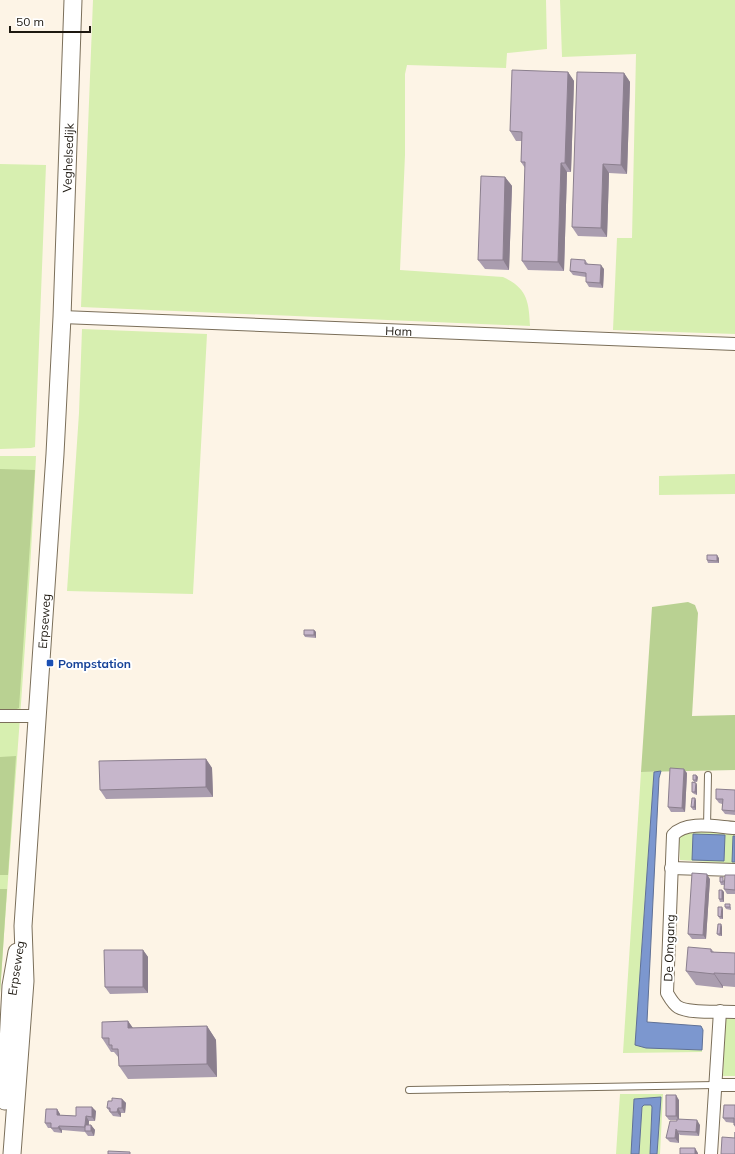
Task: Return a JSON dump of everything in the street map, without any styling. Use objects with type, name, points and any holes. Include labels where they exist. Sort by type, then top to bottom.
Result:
[{"type":"main road","name":"Veghelsedijk","points":[[62,317],[73,0]]},
{"type":"main road","name":"Erpseweg","points":[[12,1154],[25,981],[23,926],[62,317]]},
{"type":"main road","name":"Erpseweg","points":[[2,1154],[11,986],[23,926]]},
{"type":"street","name":"Ham","points":[[62,317],[735,344]]},
{"type":"street","points":[[0,716],[37,716]]},
{"type":"street","name":"De Omgang","points":[[735,828],[688,826],[678,829],[673,835],[667,993],[671,1001],[678,1007],[687,1010],[735,1012]]},
{"type":"street","points":[[671,868],[735,870]]},
{"type":"street","points":[[711,1154],[720,1011]]},
{"type":"street","points":[[715,1085],[735,1085]]},
{"type":"lane","points":[[707,827],[708,775]]},
{"type":"lane","points":[[409,1090],[715,1085]]},
{"type":"green space","points":[[93,0],[546,0],[547,49],[507,53],[506,68],[407,65],[405,74],[405,155],[400,270],[503,277],[517,286],[525,296],[529,309],[530,326],[81,307]]},
{"type":"green space","points":[[560,0],[735,0],[735,334],[613,330],[617,238],[632,238],[636,54],[562,57]]},
{"type":"green space","points":[[0,164],[46,165],[35,447],[31,448],[0,449]]},
{"type":"green space","points":[[82,329],[207,334],[193,594],[67,591],[79,413]]},
{"type":"green space","points":[[0,456],[36,456],[33,523],[0,993]]},
{"type":"green space","points":[[0,469],[35,470],[19,708],[14,710],[0,710]]},
{"type":"green space","points":[[735,474],[735,494],[659,495],[659,476]]},
{"type":"green space","points":[[688,602],[695,605],[698,613],[692,716],[735,715],[735,770],[641,772],[652,607]]},
{"type":"green space","points":[[16,756],[8,875],[0,875],[0,757]]},
{"type":"green space","points":[[641,772],[654,772],[635,1045],[702,1050],[702,1052],[623,1053]]},
{"type":"green space","points":[[682,832],[735,833],[735,864],[680,860],[679,841]]},
{"type":"green space","points":[[0,889],[7,889],[0,993]]},
{"type":"green space","points":[[725,1018],[735,1019],[735,1076],[723,1076]]},
{"type":"green space","points":[[620,1094],[663,1094],[660,1154],[657,1154],[660,1097],[634,1099],[631,1154],[616,1154]]},
{"type":"green space","points":[[644,1105],[651,1105],[652,1107],[650,1154],[639,1154],[642,1107]]},
{"type":"water","points":[[661,771],[659,778],[647,1022],[701,1026],[703,1030],[702,1050],[646,1048],[635,1045],[654,772]]},
{"type":"water","points":[[693,834],[725,835],[724,861],[692,860]]},
{"type":"water","points":[[733,836],[735,836],[735,862],[732,862]]},
{"type":"water","points":[[661,1097],[657,1154],[650,1154],[652,1107],[651,1105],[644,1105],[642,1107],[639,1154],[631,1154],[634,1099]]},
{"type":"building","points":[[512,70],[568,72],[565,163],[561,163],[558,262],[522,261],[525,162],[521,162],[522,132],[510,131]]},
{"type":"building","points":[[577,72],[624,73],[621,165],[603,164],[601,228],[572,227]]},
{"type":"building","points":[[481,176],[505,177],[503,260],[478,260]]},
{"type":"building","points":[[571,259],[585,260],[585,264],[601,265],[600,283],[586,282],[586,273],[570,271]]},
{"type":"building","points":[[707,555],[717,555],[717,561],[707,560]]},
{"type":"building","points":[[304,630],[314,630],[314,635],[304,635]]},
{"type":"building","points":[[206,759],[206,787],[100,790],[99,761]]},
{"type":"building","points":[[670,768],[684,769],[682,808],[668,807]]},
{"type":"building","points":[[693,775],[696,775],[696,780],[693,780]]},
{"type":"building","points":[[692,782],[696,783],[695,792],[692,792]]},
{"type":"building","points":[[716,789],[735,790],[735,811],[722,810],[723,799],[716,799]]},
{"type":"building","points":[[692,798],[695,798],[694,807],[691,807]]},
{"type":"building","points":[[692,873],[707,874],[703,935],[688,934]]},
{"type":"building","points":[[725,875],[735,875],[735,890],[724,889]]},
{"type":"building","points":[[720,877],[723,877],[723,882],[720,882]]},
{"type":"building","points":[[719,890],[722,890],[722,899],[719,899]]},
{"type":"building","points":[[725,904],[730,904],[730,907],[725,907]]},
{"type":"building","points":[[718,907],[722,907],[721,917],[718,916]]},
{"type":"building","points":[[718,924],[721,924],[720,934],[717,934]]},
{"type":"building","points":[[688,947],[711,949],[711,952],[735,953],[735,974],[714,974],[686,971]]},
{"type":"building","points":[[104,950],[143,950],[143,987],[105,987]]},
{"type":"building","points":[[128,1021],[128,1028],[207,1026],[207,1064],[119,1066],[118,1049],[112,1049],[112,1045],[109,1045],[109,1038],[102,1038],[102,1022]]},
{"type":"building","points":[[666,1095],[676,1095],[676,1116],[666,1116]]},
{"type":"building","points":[[112,1098],[122,1099],[122,1108],[118,1108],[117,1112],[110,1112],[110,1108],[107,1108],[108,1101],[112,1101]]},
{"type":"building","points":[[724,1105],[735,1105],[735,1125],[734,1118],[723,1118]]},
{"type":"building","points":[[76,1107],[92,1107],[92,1117],[86,1116],[85,1125],[91,1125],[91,1131],[85,1131],[85,1127],[59,1126],[58,1128],[51,1128],[51,1123],[45,1123],[46,1109],[57,1109],[57,1115],[76,1116]]},
{"type":"building","points":[[677,1119],[697,1120],[696,1132],[677,1131],[676,1129],[675,1138],[666,1138],[670,1121],[677,1121]]},
{"type":"building","points":[[722,1137],[735,1138],[735,1154],[721,1154]]},
{"type":"building","points":[[680,1148],[695,1148],[695,1154],[680,1154]]},
{"type":"building","points":[[108,1151],[130,1152],[130,1154],[108,1154]]},
{"type":"place","name":"Pompstation","points":[[50,663]]}]
